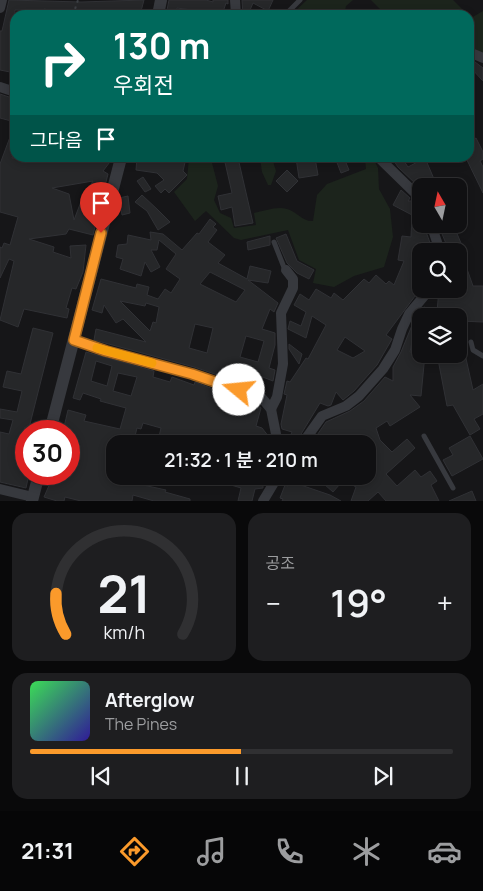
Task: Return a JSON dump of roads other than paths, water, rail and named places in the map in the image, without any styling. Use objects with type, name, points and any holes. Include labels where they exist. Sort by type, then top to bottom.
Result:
[{"type":"street","points":[[0,8],[2,0]]},
{"type":"street","points":[[53,420],[120,162]]},
{"type":"street","points":[[383,162],[412,190]]},
{"type":"street","points":[[271,409],[276,397],[283,364],[281,313],[293,288],[293,279],[286,270]]},
{"type":"street","points":[[308,435],[322,416],[346,406],[359,396],[383,369],[395,350],[402,329],[410,314],[423,298]]},
{"type":"street","points":[[74,340],[261,397],[271,409],[276,435]]},
{"type":"street","points":[[0,489],[33,499],[36,485]]},
{"type":"street","points":[[263,501],[273,485]]},
{"type":"lane","points":[[290,10],[300,0]]},
{"type":"lane","points":[[274,242],[286,270]]},
{"type":"lane","points":[[471,342],[473,350],[483,356]]},
{"type":"lane","points":[[424,436],[453,488]]}]
